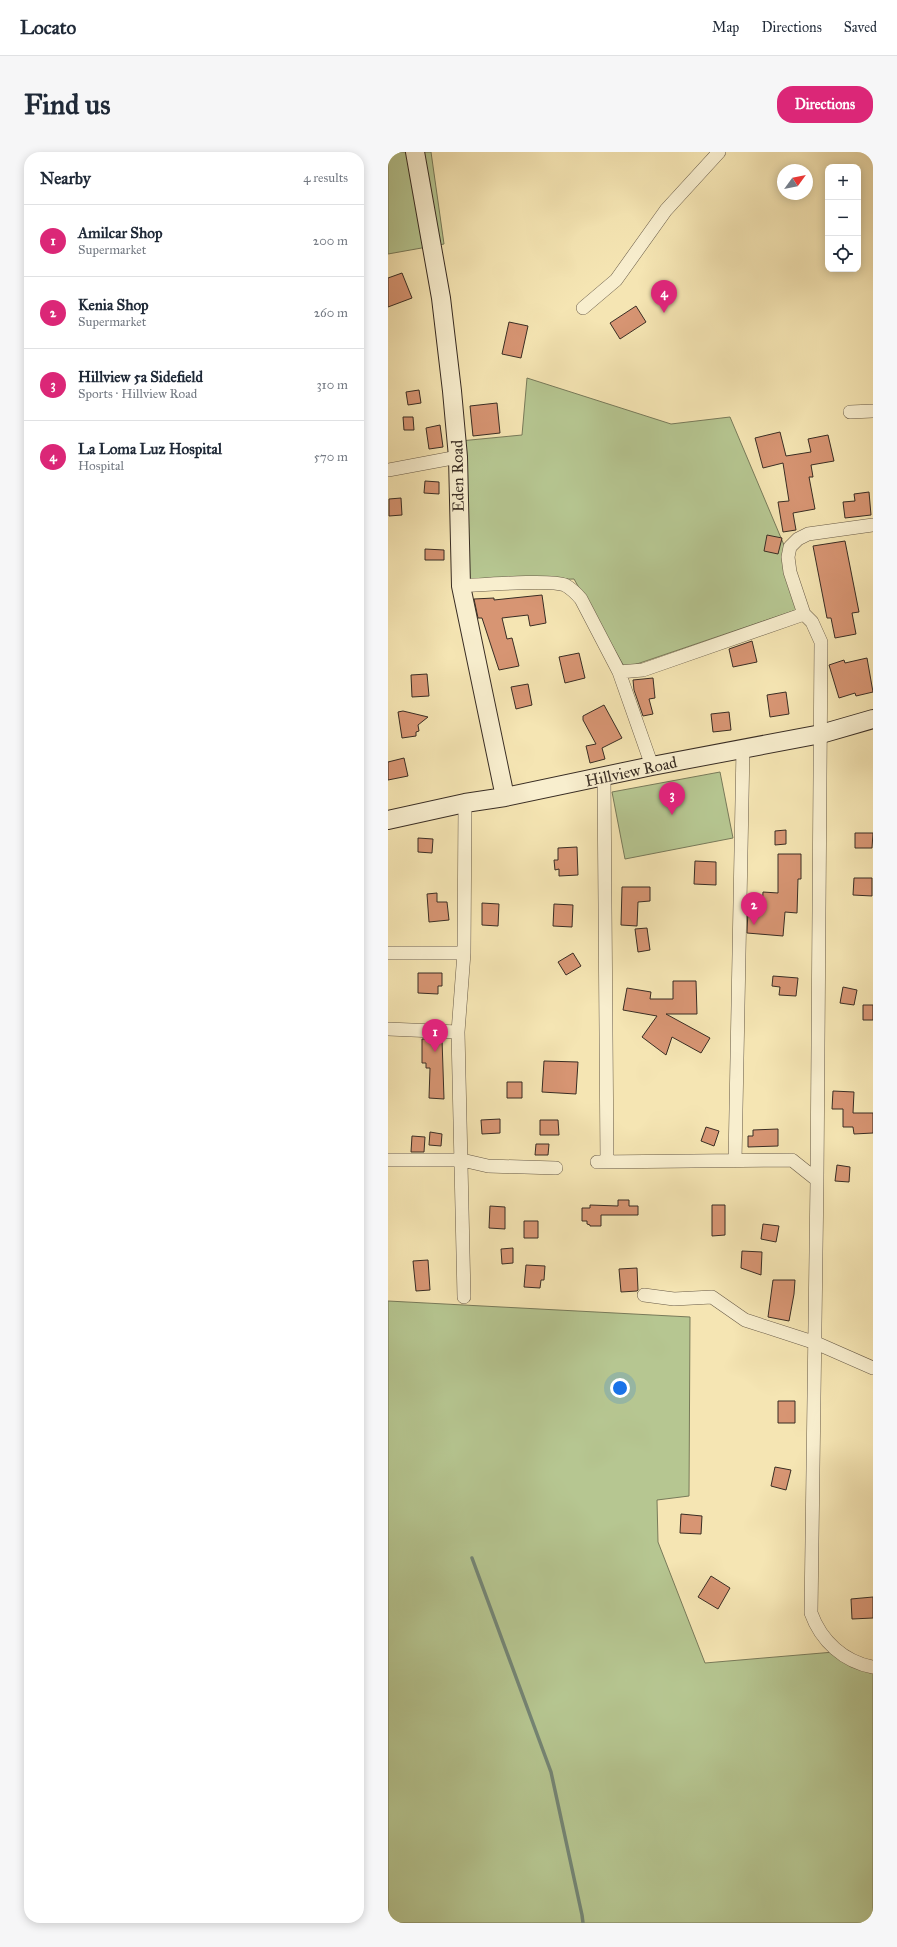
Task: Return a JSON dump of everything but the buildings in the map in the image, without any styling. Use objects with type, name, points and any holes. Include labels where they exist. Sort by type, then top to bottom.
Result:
[{"type":"street","name":"Eden Road","points":[[415,152],[441,298],[458,458],[461,586],[505,798]]},
{"type":"street","points":[[583,308],[616,280],[666,210],[719,152]]},
{"type":"street","points":[[850,412],[873,411]]},
{"type":"street","points":[[388,470],[458,458]]},
{"type":"street","points":[[873,525],[808,534],[798,539],[790,547],[788,557],[790,572],[804,614],[812,622],[821,642],[816,1343],[810,1581],[811,1613],[816,1626],[834,1649],[848,1659],[873,1667]]},
{"type":"street","points":[[461,586],[546,583],[564,585],[574,590],[581,599],[619,672],[652,766]]},
{"type":"street","points":[[619,672],[643,670],[804,614]]},
{"type":"street","name":"Hillview Road","points":[[388,820],[464,802],[505,798],[652,766],[821,734],[873,719]]},
{"type":"street","points":[[735,1161],[743,748]]},
{"type":"street","points":[[604,776],[602,1162],[792,1160],[817,1180]]},
{"type":"street","points":[[464,802],[464,953],[458,1032],[464,1297]]},
{"type":"street","points":[[388,953],[464,953]]},
{"type":"street","points":[[388,1029],[458,1032]]},
{"type":"street","points":[[388,1160],[462,1160],[488,1166],[556,1168]]},
{"type":"street","points":[[644,1295],[674,1299],[712,1297],[744,1320],[816,1343],[873,1368]]},
{"type":"green space","points":[[388,152],[431,152],[444,244],[388,254]]},
{"type":"green space","points":[[527,378],[671,424],[730,417],[784,545],[799,609],[625,668],[574,579],[469,582],[460,441],[522,435]]},
{"type":"green space","points":[[720,772],[733,838],[625,859],[612,792]]},
{"type":"green space","points":[[388,1301],[690,1317],[689,1496],[657,1500],[658,1542],[705,1663],[834,1652],[873,1668],[873,1923],[388,1923]]},
{"type":"waterway","points":[[472,1558],[551,1772],[583,1923]]},
{"type":"place","name":"La Loma Luz Hospital","points":[[664,313]]},
{"type":"place","name":"Hillview 5a Sidefield","points":[[672,815]]},
{"type":"place","name":"Kenia Shop","points":[[754,925]]},
{"type":"place","name":"Amilcar Shop","points":[[435,1052]]}]
